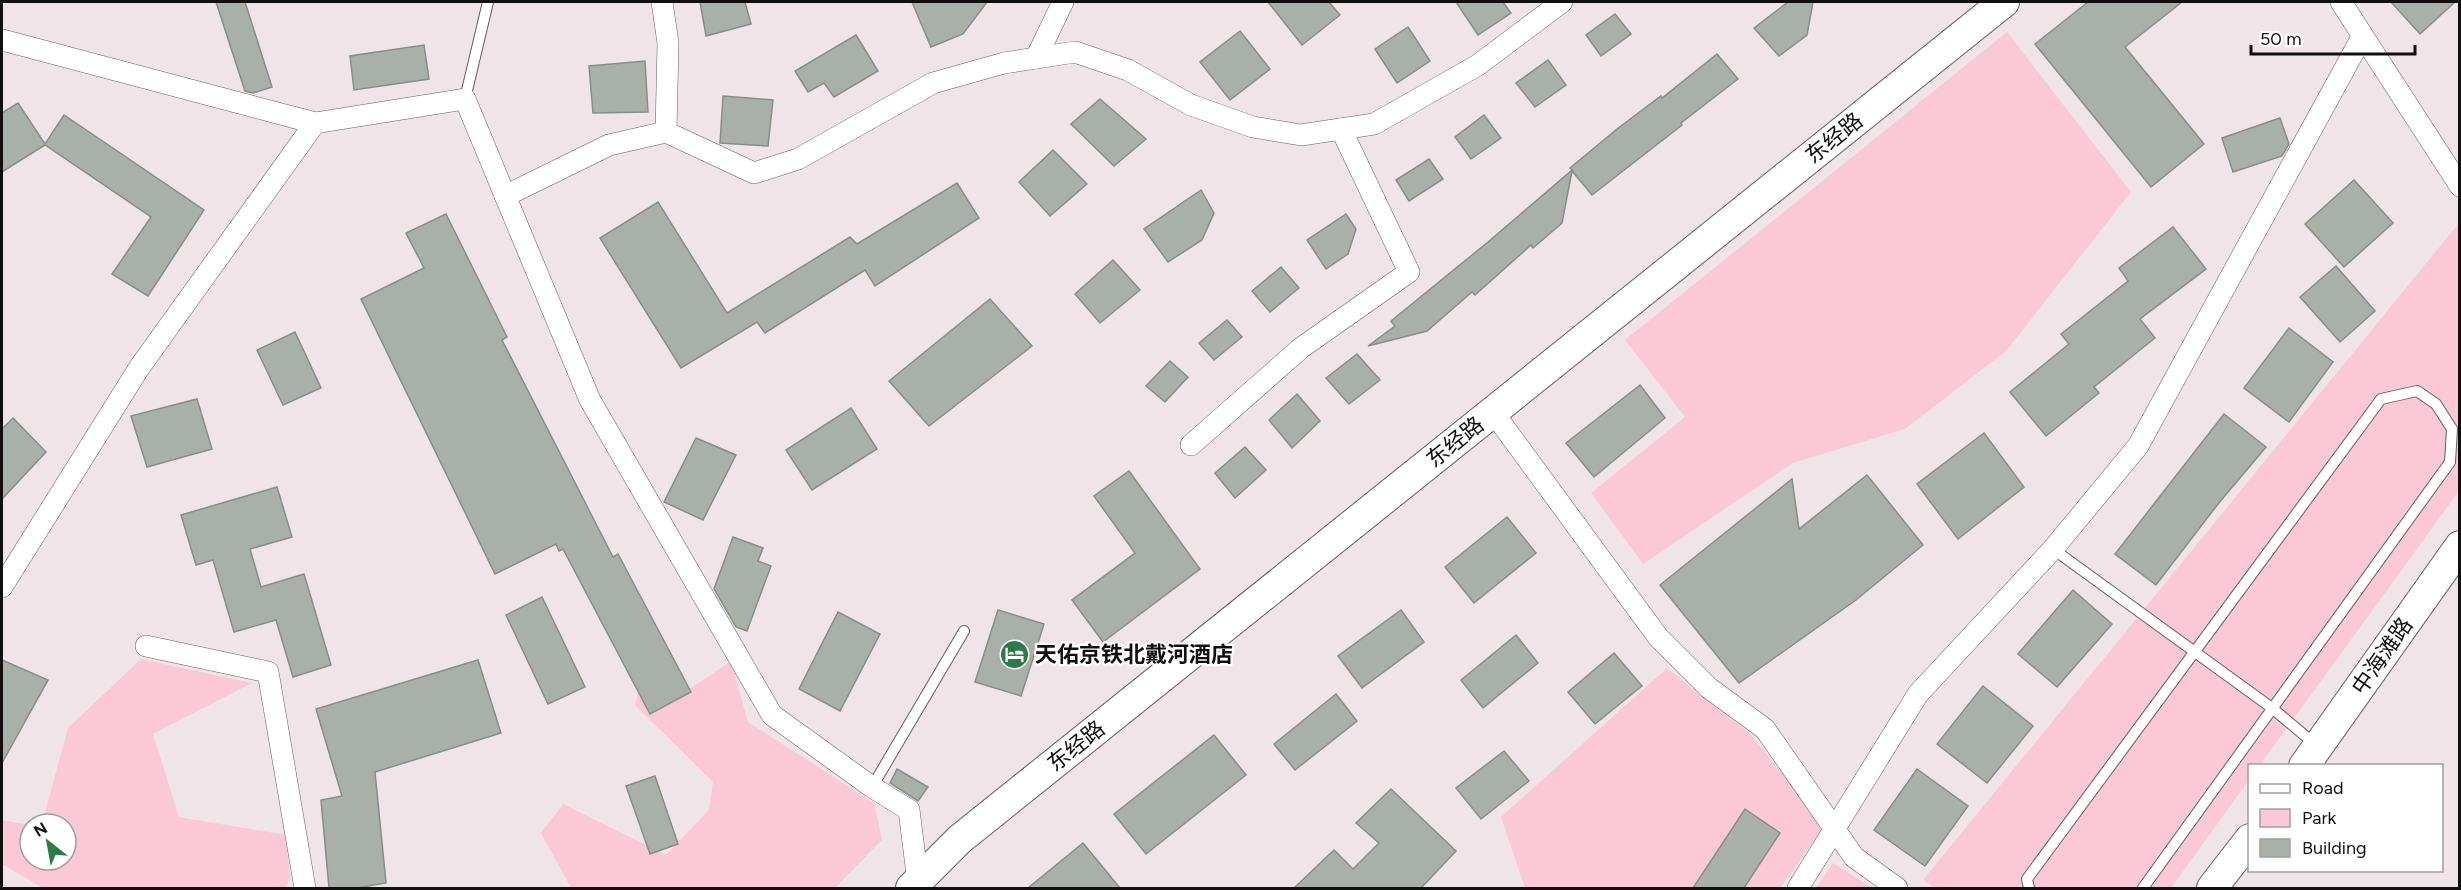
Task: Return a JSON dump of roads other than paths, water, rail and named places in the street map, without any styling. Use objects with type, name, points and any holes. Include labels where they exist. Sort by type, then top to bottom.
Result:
[{"type":"main road","name":"东经路","points":[[917,886],[960,839],[1493,412],[1989,6]]},
{"type":"main road","name":"中海滩路","points":[[2311,756],[2460,546]]},
{"type":"main road","points":[[2212,888],[2248,841]]},
{"type":"street","points":[[662,2],[668,43],[666,132]]},
{"type":"street","points":[[1036,58],[1063,2]]},
{"type":"street","points":[[505,196],[609,145],[666,132],[754,173],[798,159],[933,83],[1004,63],[1075,51],[1128,70],[1191,105],[1253,127],[1301,135],[1374,124],[1468,71],[1562,2]]},
{"type":"street","points":[[2341,2],[2460,186]]},
{"type":"street","points":[[1798,888],[1918,694],[2053,549],[2138,446],[2362,37]]},
{"type":"street","points":[[2,40],[315,123],[465,99],[590,400],[772,715],[872,787],[909,810],[917,886]]},
{"type":"street","points":[[2,587],[139,368],[315,123]]},
{"type":"street","points":[[1191,445],[1301,348],[1409,272],[1341,129]]},
{"type":"street","points":[[1493,412],[1659,637],[1709,688],[1765,729],[1854,857],[1897,888]]},
{"type":"street","points":[[146,646],[268,672],[305,888]]},
{"type":"lane","points":[[465,99],[488,2]]},
{"type":"lane","points":[[2029,888],[2027,879],[2381,399],[2417,391],[2436,404],[2452,429],[2451,462],[2143,888]]},
{"type":"lane","points":[[2053,549],[2193,653],[2272,708],[2311,756]]},
{"type":"lane","points":[[872,787],[964,631]]},
{"type":"place","name":"天佑京铁北戴河酒店","points":[[1014,654]]}]
